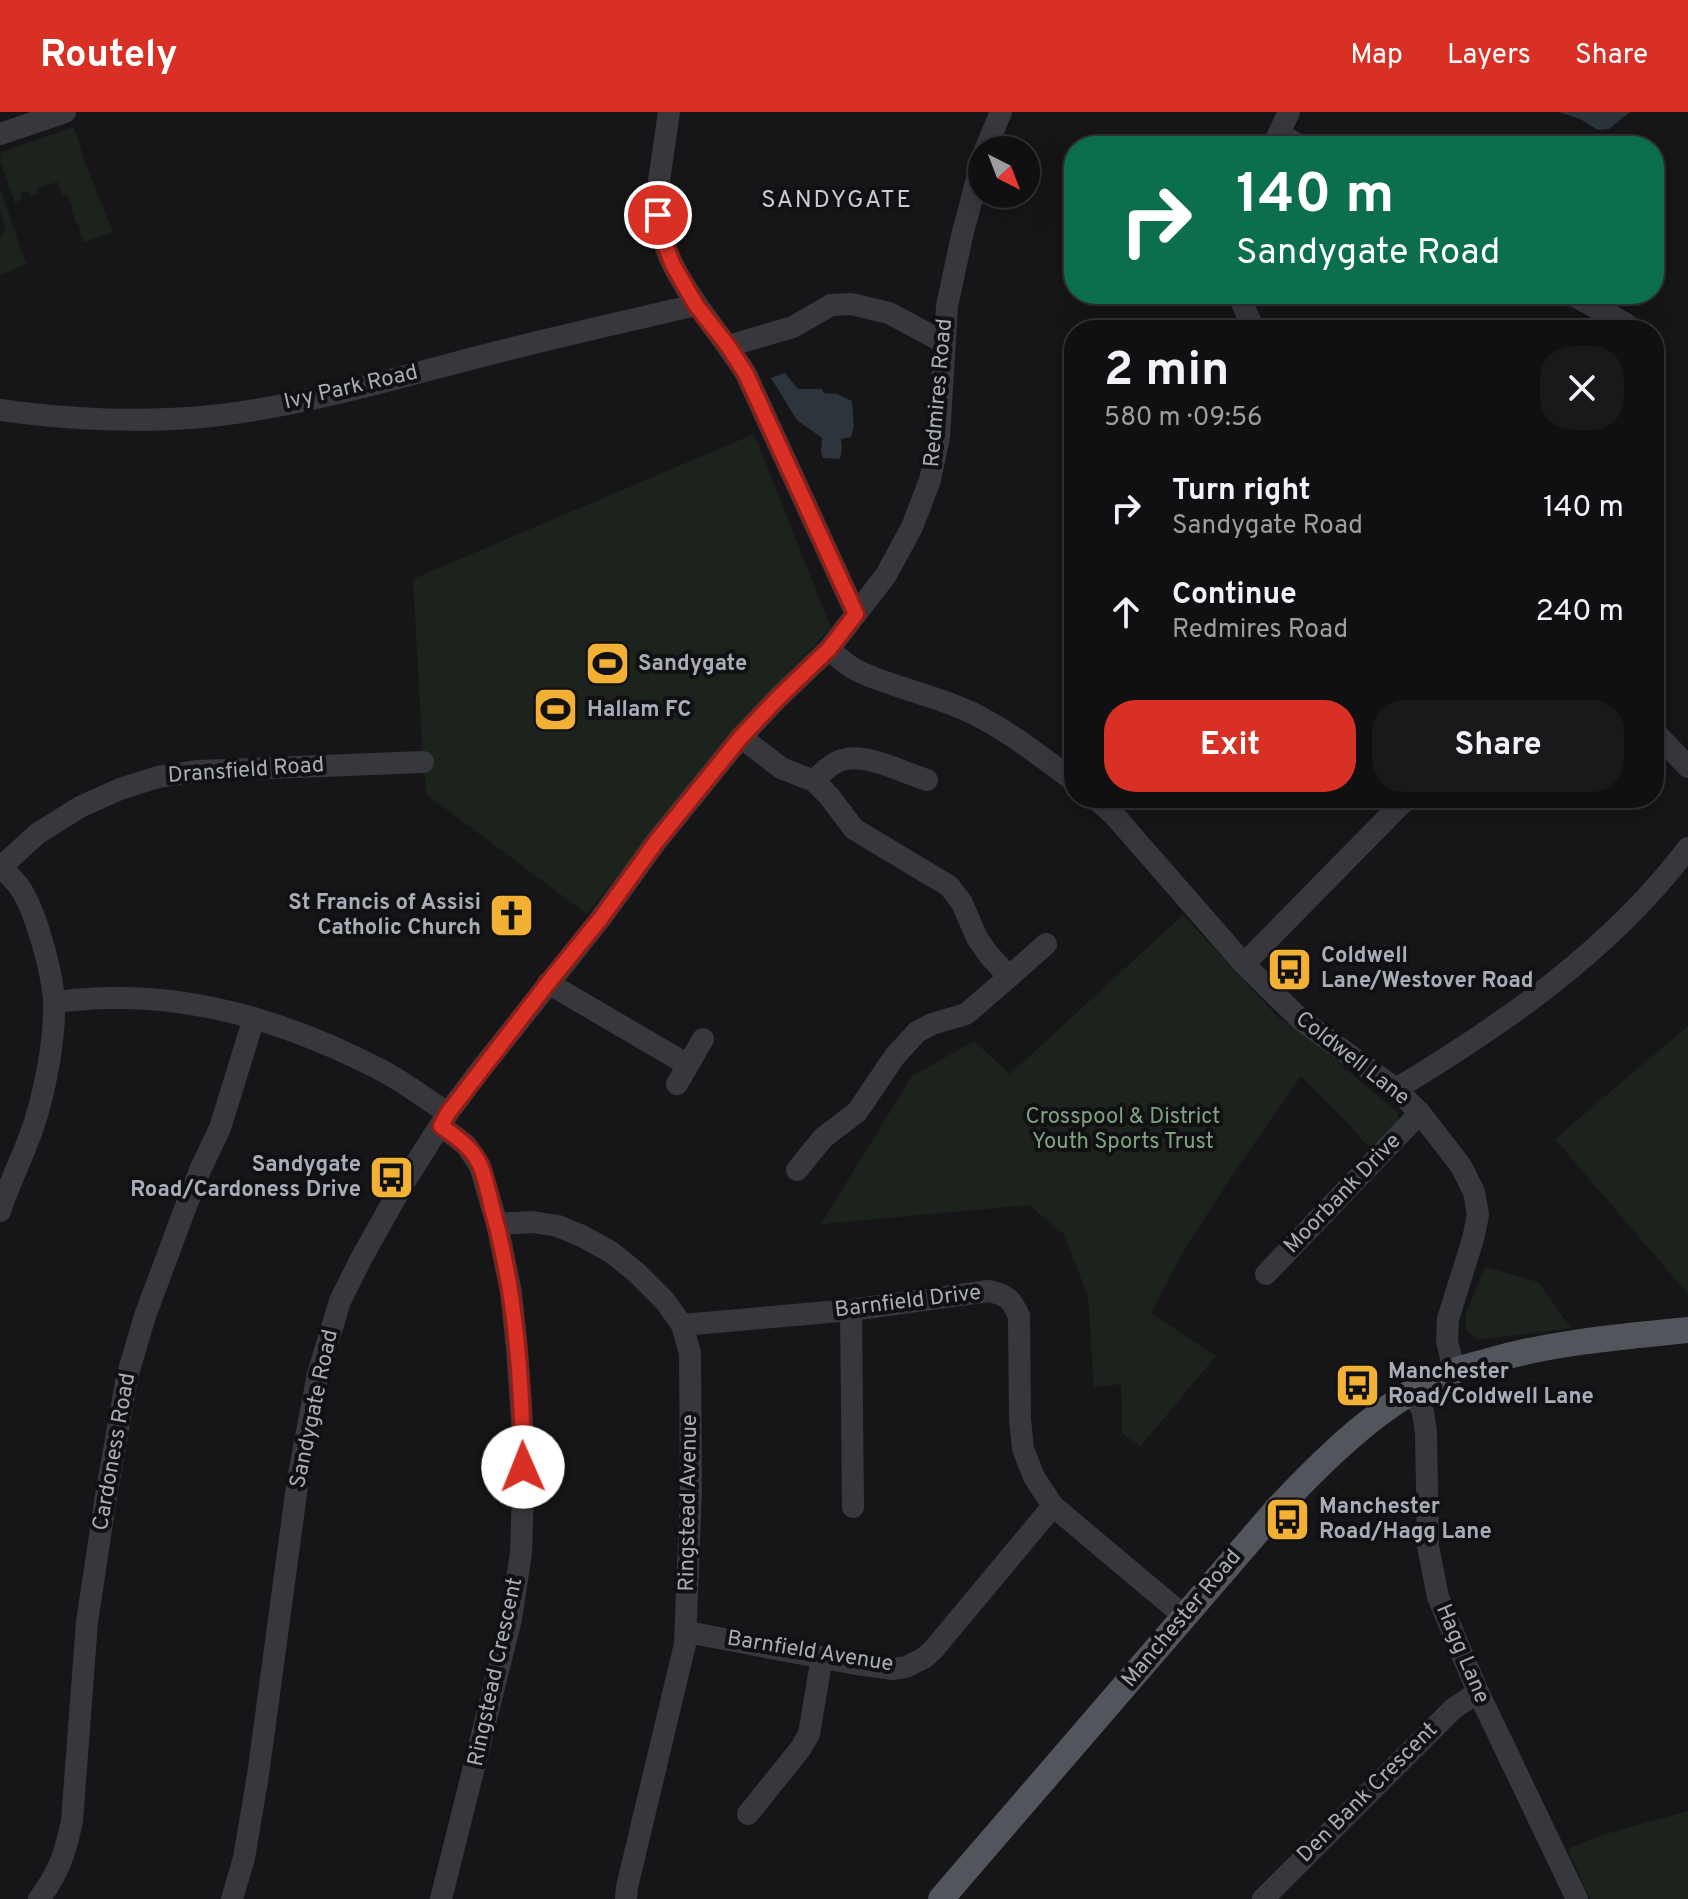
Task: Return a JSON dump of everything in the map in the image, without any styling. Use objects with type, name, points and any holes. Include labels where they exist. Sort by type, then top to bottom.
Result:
[{"type":"main road","name":"Manchester Road","points":[[941,1899],[1277,1509],[1322,1461],[1372,1420],[1454,1371],[1513,1354],[1577,1341],[1688,1330]]},
{"type":"street","points":[[0,134],[65,112]]},
{"type":"street","points":[[669,112],[657,199],[660,232],[673,265],[696,305],[746,374],[856,614]]},
{"type":"street","points":[[991,136],[1001,112]]},
{"type":"street","points":[[1278,136],[1289,112]]},
{"type":"street","name":"Redmires Road","points":[[829,649],[886,575],[912,527],[930,480],[939,437],[947,306],[969,208]]},
{"type":"street","points":[[728,346],[793,327],[831,305],[851,304],[889,313],[945,343]]},
{"type":"street","points":[[1589,304],[1619,320]]},
{"type":"street","name":"Ivy Park Road","points":[[0,410],[114,420],[211,416],[368,386],[696,305]]},
{"type":"street","points":[[829,649],[863,674],[972,713],[1064,774]]},
{"type":"street","name":"Sandygate Road","points":[[232,1899],[244,1858],[258,1775],[298,1479],[318,1374],[340,1301],[403,1184],[445,1120],[656,842],[741,737],[829,649]]},
{"type":"street","points":[[741,737],[781,768],[814,781],[854,829],[949,886],[962,903],[977,938],[1009,977]]},
{"type":"street","points":[[1664,742],[1688,767]]},
{"type":"street","points":[[814,781],[828,767],[843,759],[858,758],[927,780]]},
{"type":"street","name":"Dransfield Road","points":[[1,868],[37,834],[80,807],[120,789],[158,777],[198,771],[423,762]]},
{"type":"street","name":"Coldwell Lane","points":[[1106,808],[1244,964],[1301,1020],[1396,1089],[1420,1113],[1461,1166],[1474,1192],[1478,1215],[1448,1319],[1447,1341],[1454,1371]]},
{"type":"street","points":[[1244,964],[1397,808]]},
{"type":"street","points":[[1396,1089],[1488,1031],[1553,982],[1637,909],[1688,848]]},
{"type":"street","points":[[0,1211],[7,1187],[36,1121],[50,1056],[54,1002],[36,919],[20,887],[1,868]]},
{"type":"street","points":[[797,1170],[823,1138],[863,1116],[895,1056],[917,1032],[966,1014],[1046,944]]},
{"type":"street","points":[[548,983],[683,1074],[703,1039]]},
{"type":"street","name":"Ringstead Crescent","points":[[54,1002],[110,998],[218,1009],[254,1018],[322,1043],[383,1071],[445,1120],[480,1166],[497,1224],[511,1292],[522,1421],[521,1553],[505,1646],[441,1899]]},
{"type":"street","name":"Cardoness Road","points":[[39,1899],[66,1853],[72,1821],[87,1622],[127,1377],[145,1316],[183,1214],[220,1128],[254,1018]]},
{"type":"street","name":"Moorbank Drive","points":[[1266,1274],[1420,1113]]},
{"type":"street","name":"Ringstead Avenue","points":[[497,1224],[532,1222],[558,1226],[611,1252],[665,1301],[682,1325],[690,1353],[691,1490],[687,1632],[626,1899]]},
{"type":"street","name":"Barnfield Drive","points":[[682,1325],[851,1310],[989,1291],[1003,1294],[1019,1316],[1023,1449],[1034,1477],[1053,1506]]},
{"type":"street","points":[[851,1310],[853,1507]]},
{"type":"street","name":"Hagg Lane","points":[[1413,1393],[1423,1412],[1426,1432],[1428,1546],[1438,1597],[1478,1692],[1576,1898]]},
{"type":"street","points":[[1053,1506],[1184,1616]]},
{"type":"street","name":"Barnfield Avenue","points":[[687,1632],[894,1669],[906,1667],[933,1650],[1053,1506]]},
{"type":"street","points":[[748,1814],[809,1734],[822,1657]]},
{"type":"street","name":"Den Bank Crescent","points":[[1263,1899],[1453,1709],[1478,1692]]},
{"type":"green space","points":[[74,127],[113,232],[84,242],[70,201],[66,195],[62,196],[58,182],[37,188],[38,193],[30,196],[28,191],[20,194],[21,199],[15,203],[0,160],[4,151]]},
{"type":"green space","points":[[0,188],[26,264],[0,275],[0,238],[6,230],[0,209]]},
{"type":"green space","name":"Sandygate","points":[[754,434],[831,628],[703,770],[587,914],[427,795],[413,579]]},
{"type":"green space","name":"Crosspool & District Youth Sports Trust","points":[[1183,915],[1278,1017],[1321,1048],[1397,1112],[1398,1123],[1372,1151],[1301,1076],[1183,1252],[1151,1313],[1216,1356],[1140,1447],[1122,1433],[1121,1384],[1094,1387],[1088,1297],[1064,1234],[1029,1205],[821,1224],[912,1076],[974,1041],[1010,1074]]},
{"type":"green space","points":[[1688,1026],[1688,1294],[1555,1139]]},
{"type":"green space","points":[[1485,1267],[1538,1282],[1571,1328],[1479,1340],[1466,1330],[1465,1316]]},
{"type":"green space","points":[[1688,1811],[1688,1899],[1590,1899],[1568,1849],[1602,1835]]},
{"type":"shaded area","points":[[1559,112],[1630,112],[1609,129],[1598,130],[1580,119]]},
{"type":"shaded area","points":[[785,373],[798,389],[822,389],[824,393],[837,394],[852,401],[854,426],[851,437],[841,439],[840,459],[823,458],[822,438],[797,420],[771,378]]},
{"type":"place","name":"Sandygate","points":[[607,664]]},
{"type":"place","name":"Hallam FC","points":[[556,710]]},
{"type":"place","name":"St Francis of Assisi Catholic Church","points":[[512,916]]},
{"type":"place","name":"Coldwell Lane/Westover Road","points":[[1290,969]]},
{"type":"place","name":"Sandygate Road/Cardoness Drive","points":[[392,1178]]},
{"type":"place","name":"Manchester Road/Coldwell Lane","points":[[1357,1385]]},
{"type":"place","name":"Manchester Road/Hagg Lane","points":[[1288,1520]]},
{"type":"district","name":"SANDYGATE","points":[[837,201]]},
{"type":"route","points":[[523,1467],[521,1397],[511,1292],[497,1224],[475,1157],[466,1145],[441,1126],[530,1006],[724,757],[777,699],[829,649],[856,614],[746,374],[696,305],[673,265],[660,232],[658,215]]}]
